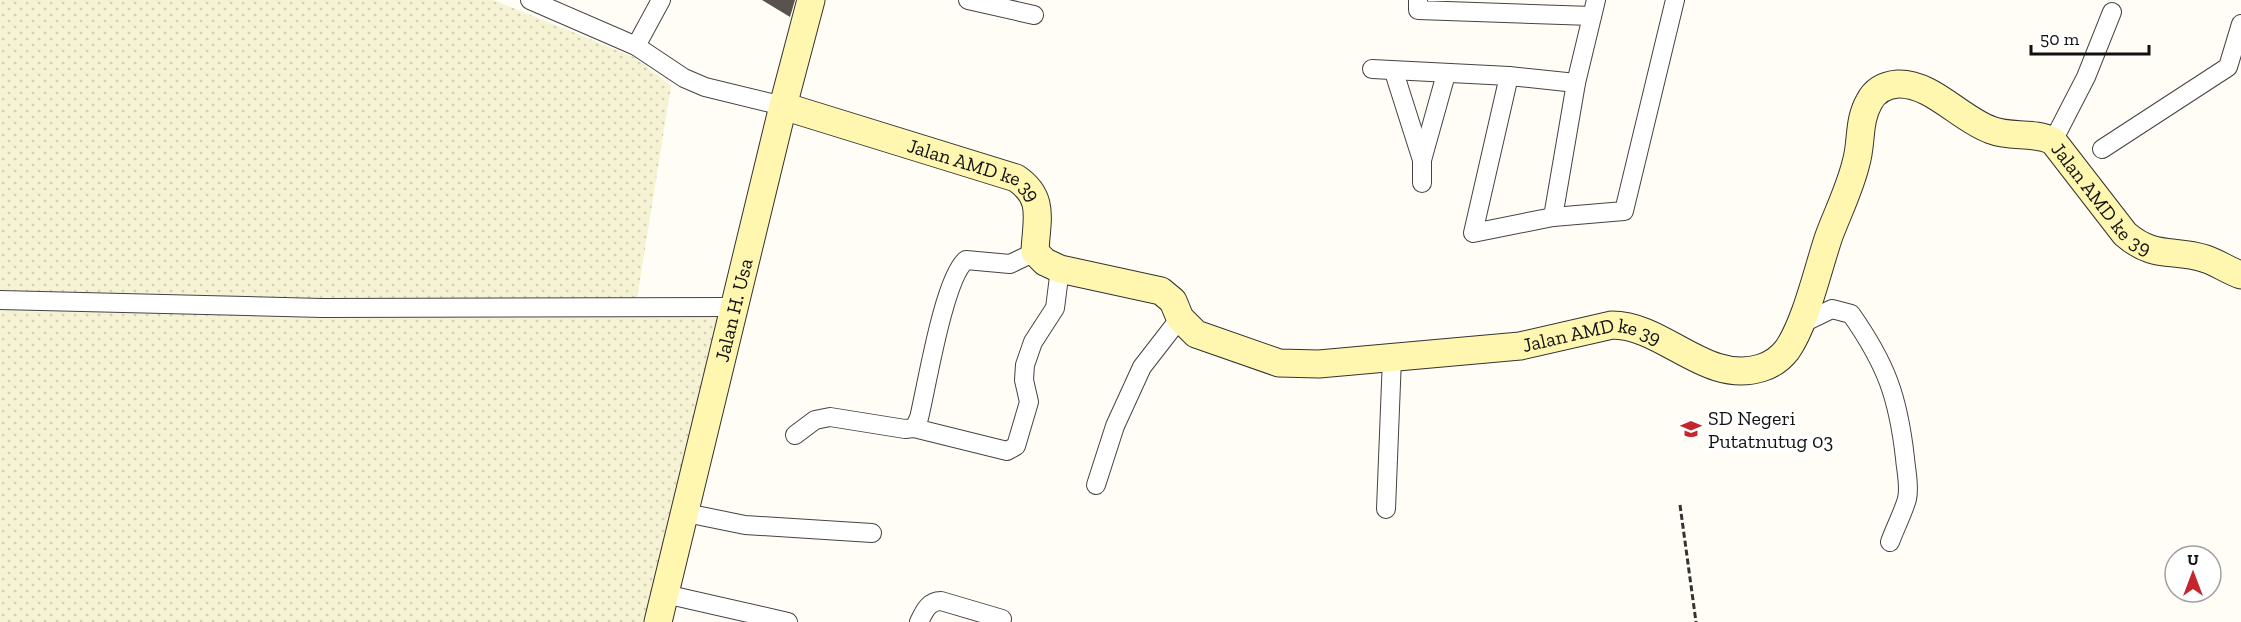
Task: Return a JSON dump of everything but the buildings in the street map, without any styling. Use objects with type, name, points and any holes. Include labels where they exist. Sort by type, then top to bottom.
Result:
[{"type":"street","points":[[530,0],[636,46],[684,78],[705,87],[783,106]]},
{"type":"street","points":[[636,46],[661,0]]},
{"type":"street","name":"Jalan H. Usa","points":[[658,622],[783,106],[811,0]]},
{"type":"street","points":[[968,0],[1034,15]]},
{"type":"street","points":[[1418,0],[1418,10],[1594,8],[1576,83],[1553,217]]},
{"type":"street","points":[[1509,76],[1473,233],[1553,217],[1624,211],[1675,0]]},
{"type":"street","points":[[2053,141],[2086,77],[2112,12]]},
{"type":"street","points":[[2102,149],[2228,67],[2241,24]]},
{"type":"street","points":[[1372,69],[1394,72],[1509,76],[1576,83]]},
{"type":"street","points":[[1394,72],[1422,160]]},
{"type":"street","points":[[1422,183],[1422,160],[1446,74]]},
{"type":"street","name":"Jalan AMD ke 39","points":[[783,106],[1016,178],[1030,187],[1037,199],[1035,252],[1045,262],[1060,269],[1161,291],[1173,301],[1180,318],[1196,334],[1279,363],[1319,364],[1520,346],[1612,325],[1628,325],[1645,330],[1704,362],[1726,369],[1748,370],[1776,361],[1791,343],[1799,325],[1856,165],[1865,109],[1870,99],[1884,86],[1908,85],[1990,130],[2037,135],[2053,141],[2125,234],[2134,242],[2157,253],[2207,259],[2241,274]]},
{"type":"street","points":[[914,428],[958,267],[966,260],[1010,264],[1035,252]]},
{"type":"street","points":[[795,435],[815,420],[830,417],[905,429],[914,428],[1007,452],[1016,446],[1029,402],[1024,380],[1025,365],[1033,342],[1055,308],[1060,269]]},
{"type":"street","points":[[0,300],[322,308],[735,307]]},
{"type":"street","points":[[1799,325],[1832,309],[1851,314],[1870,341],[1890,378],[1901,420],[1908,484],[1907,499],[1890,542]]},
{"type":"street","points":[[1096,485],[1115,426],[1142,367],[1180,318]]},
{"type":"street","points":[[1386,509],[1392,358]]},
{"type":"street","points":[[686,513],[745,525],[872,533]]},
{"type":"street","points":[[665,594],[788,622]]},
{"type":"street","points":[[919,622],[928,606],[934,601],[1002,619]]},
{"type":"path","points":[[1680,505],[1696,622]]},
{"type":"shaded area","points":[[0,0],[493,0],[634,57],[671,86],[636,305],[723,307],[643,622],[0,622]]},
{"type":"place","name":"SD Negeri Putatnutug 03","points":[[1691,429]]}]
